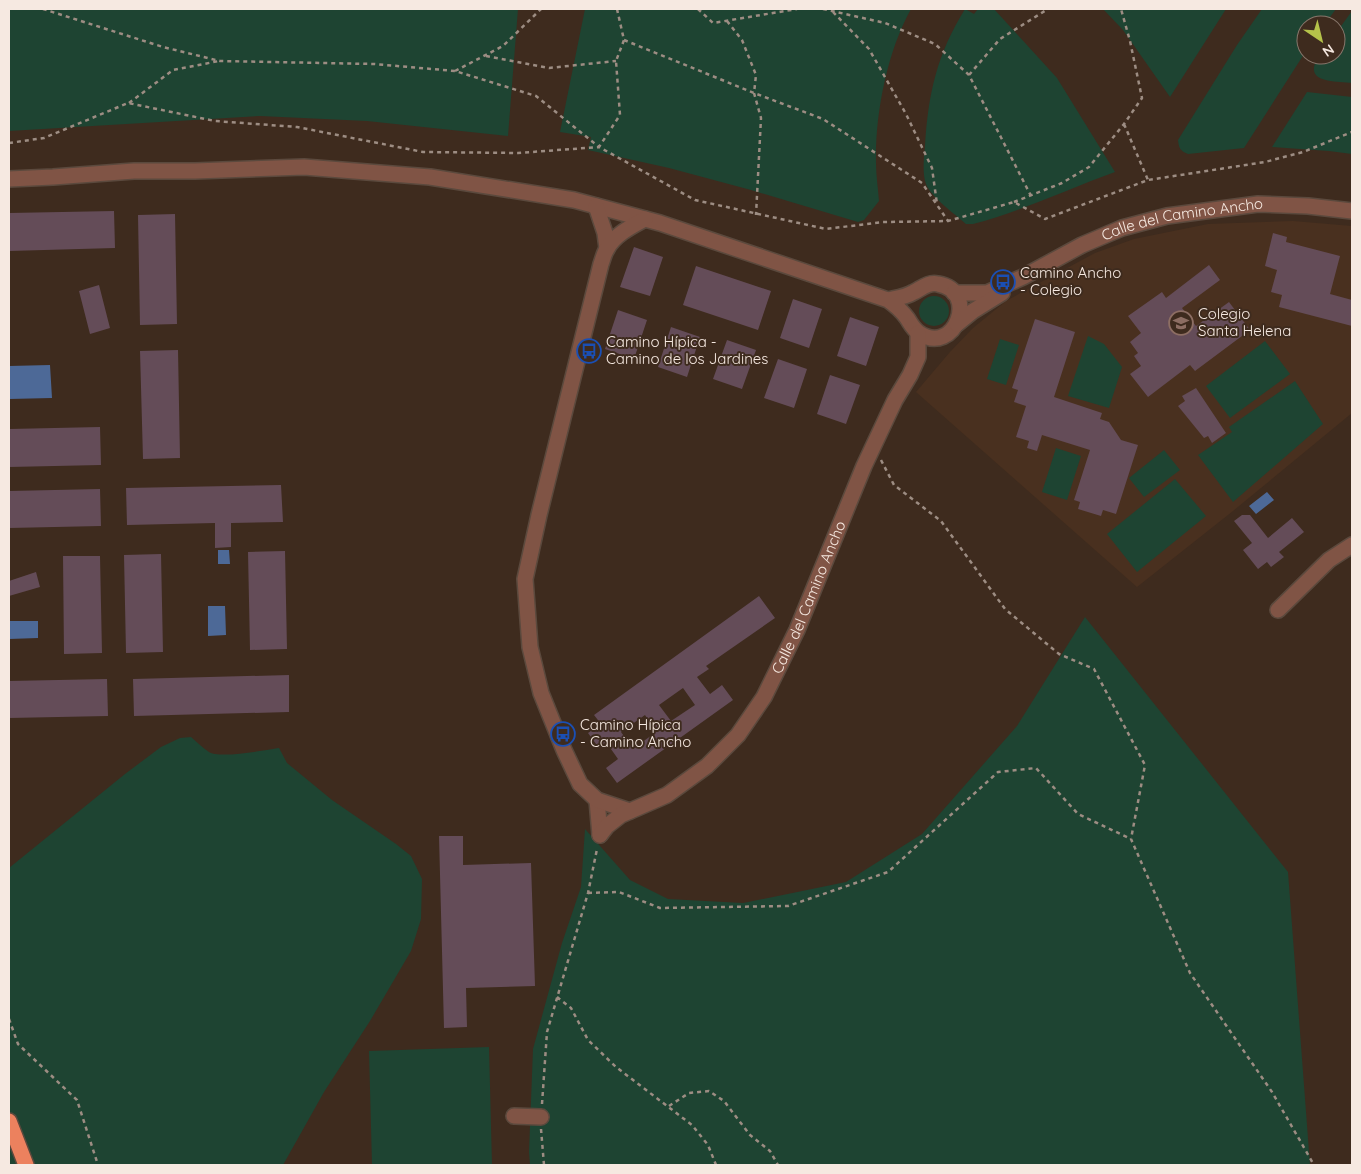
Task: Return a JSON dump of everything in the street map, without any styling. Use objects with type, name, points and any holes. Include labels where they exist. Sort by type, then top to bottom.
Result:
[{"type":"highway","points":[[9,1122],[26,1165]]},
{"type":"street","points":[[9,179],[134,170],[194,172],[304,167],[430,177],[533,193],[596,206],[660,223],[888,300],[908,318]]},
{"type":"street","name":"Calle del Camino Ancho","points":[[954,293],[987,293],[1023,277],[1082,245],[1122,228],[1167,216],[1258,204],[1308,206],[1352,211]]},
{"type":"street","points":[[596,206],[605,233],[607,248]]},
{"type":"street","points":[[630,811],[597,800],[580,784],[564,750],[541,693],[530,647],[525,579],[541,506],[601,264],[607,248],[624,231],[645,219]]},
{"type":"street","name":"Calle del Camino Ancho","points":[[957,324],[973,311],[1006,291],[1023,277]]},
{"type":"street","points":[[888,300],[901,297],[930,284],[939,284],[947,287],[959,300],[961,308],[957,324],[951,331],[944,336],[935,338],[918,333],[911,326],[906,309],[908,300],[914,292]]},
{"type":"street","name":"Calle del Camino Ancho","points":[[600,835],[616,819],[667,795],[707,766],[738,735],[764,698],[797,630],[874,445],[918,357],[918,333]]},
{"type":"street","points":[[1278,610],[1329,560],[1352,545]]},
{"type":"street","points":[[597,800],[600,835]]},
{"type":"street","points":[[514,1116],[540,1117]]},
{"type":"path","points":[[43,9],[164,47],[220,61]]},
{"type":"path","points":[[455,71],[503,46],[542,9]]},
{"type":"path","points":[[599,147],[620,115],[616,61],[624,40],[616,9]]},
{"type":"path","points":[[698,9],[712,23],[797,9]]},
{"type":"path","points":[[823,9],[885,23],[935,44],[969,75],[1031,196]]},
{"type":"path","points":[[969,75],[1000,39],[1048,9]]},
{"type":"path","points":[[9,143],[44,138],[128,103],[173,70],[220,61],[374,64],[455,71],[536,96],[599,147],[695,200],[826,229],[882,222],[948,221],[1031,196],[1062,183],[1089,167],[1124,124],[1142,98],[1130,40],[1121,9]]},
{"type":"path","points":[[832,11],[869,49],[906,114],[932,168],[937,205]]},
{"type":"path","points":[[727,21],[742,40],[756,75],[754,93],[761,118],[756,215]]},
{"type":"path","points":[[624,40],[823,119],[922,183],[948,221]]},
{"type":"path","points":[[486,56],[550,68],[616,61]]},
{"type":"path","points":[[128,103],[215,120],[297,126],[424,152],[518,153],[599,147]]},
{"type":"path","points":[[1124,124],[1148,180]]},
{"type":"path","points":[[1014,202],[1044,219],[1148,180],[1265,162],[1303,152],[1352,132]]},
{"type":"path","points":[[874,445],[894,485],[941,521],[1005,609],[1059,654],[1094,670],[1145,765],[1131,838],[1190,973],[1272,1092],[1314,1165]]},
{"type":"path","points":[[588,894],[619,892],[660,908],[788,906],[888,872],[998,772],[1036,768],[1078,814],[1131,838]]},
{"type":"path","points":[[544,1165],[540,1117],[547,1032],[588,894],[600,835]]},
{"type":"path","points":[[558,997],[571,1008],[588,1040],[616,1067],[692,1125],[708,1145],[716,1165]]},
{"type":"path","points":[[9,1019],[18,1044],[77,1100],[98,1165]]},
{"type":"path","points":[[669,1106],[689,1093],[709,1090],[724,1101],[750,1135],[770,1151],[778,1165]]},
{"type":"shaded area","points":[[1293,221],[1352,226],[1352,413],[1137,587],[916,392],[973,328],[1006,301],[1095,253],[1134,239],[1208,224]]},
{"type":"green space","points":[[9,9],[518,9],[508,136],[367,121],[260,116],[9,131]]},
{"type":"green space","points":[[585,9],[911,9],[895,44],[880,104],[876,144],[879,201],[864,220],[858,222],[669,168],[588,150],[591,137],[560,132]]},
{"type":"green space","points":[[965,9],[974,14],[978,9],[994,9],[1057,78],[1115,172],[1027,206],[973,224],[966,224],[933,194],[926,184],[924,170],[926,127],[929,109],[941,58],[947,42]]},
{"type":"green space","points":[[1103,9],[1226,9],[1170,97],[1123,30]]},
{"type":"green space","points":[[1262,9],[1336,9],[1332,15],[1296,15],[1297,65],[1244,148],[1185,153],[1180,149],[1178,140],[1237,45]]},
{"type":"green space","points":[[1352,11],[1352,83],[1322,79],[1314,71],[1315,65],[1346,65],[1346,19]]},
{"type":"green space","points":[[1307,92],[1352,97],[1352,154],[1272,147]]},
{"type":"green space","points":[[934,296],[945,300],[949,311],[945,322],[934,326],[923,322],[919,311],[923,300]]},
{"type":"green space","points":[[1088,336],[1104,344],[1122,367],[1109,408],[1068,396]]},
{"type":"green space","points":[[1000,339],[1019,345],[1006,385],[987,379]]},
{"type":"green space","points":[[1265,341],[1290,374],[1230,418],[1206,386]]},
{"type":"green space","points":[[1295,381],[1323,424],[1233,502],[1198,455],[1232,432],[1229,427]]},
{"type":"green space","points":[[1056,448],[1081,456],[1067,500],[1042,492]]},
{"type":"green space","points":[[1164,450],[1180,470],[1144,497],[1129,478]]},
{"type":"green space","points":[[1175,479],[1206,516],[1137,572],[1107,534]]},
{"type":"green space","points":[[1085,617],[1288,872],[1310,1165],[530,1165],[533,1049],[562,943],[581,887],[585,829],[630,880],[668,899],[743,903],[846,882],[922,834],[1017,726]]},
{"type":"green space","points":[[191,737],[209,752],[223,755],[279,748],[287,763],[332,800],[411,856],[422,879],[421,919],[411,951],[370,1021],[324,1092],[283,1165],[9,1165],[9,868],[161,747],[180,738]]},
{"type":"green space","points":[[489,1047],[492,1165],[372,1165],[369,1051]]},
{"type":"water","points":[[50,365],[52,398],[9,399],[9,366]]},
{"type":"water","points":[[1267,492],[1274,500],[1256,514],[1249,506]]},
{"type":"water","points":[[218,550],[229,550],[230,564],[218,564]]},
{"type":"water","points":[[208,606],[225,606],[226,635],[208,636]]},
{"type":"water","points":[[9,621],[38,621],[38,638],[9,639]]},
{"type":"building","points":[[114,211],[115,248],[9,251],[9,213]]},
{"type":"building","points":[[175,214],[177,324],[140,325],[138,215]]},
{"type":"building","points":[[1273,233],[1287,237],[1286,242],[1340,256],[1330,294],[1352,300],[1352,326],[1279,307],[1282,295],[1271,292],[1277,270],[1265,266]]},
{"type":"building","points":[[634,247],[663,257],[650,296],[620,287]]},
{"type":"building","points":[[1209,265],[1220,280],[1182,308],[1196,326],[1229,302],[1250,330],[1195,371],[1190,365],[1148,397],[1130,374],[1141,366],[1134,356],[1138,353],[1130,342],[1141,333],[1128,316],[1162,292],[1166,298]]},
{"type":"building","points":[[696,266],[771,291],[758,330],[683,305]]},
{"type":"building","points":[[99,285],[110,328],[90,334],[79,291]]},
{"type":"building","points":[[793,299],[822,309],[809,348],[780,338]]},
{"type":"building","points":[[618,310],[647,320],[634,359],[605,349]]},
{"type":"building","points":[[850,317],[879,327],[866,366],[837,356]]},
{"type":"building","points":[[1035,319],[1075,332],[1054,397],[1102,413],[1100,419],[1109,422],[1121,440],[1138,445],[1116,514],[1103,510],[1101,516],[1078,509],[1080,502],[1074,500],[1090,450],[1042,435],[1037,451],[1027,448],[1029,441],[1016,437],[1026,406],[1014,402],[1018,390],[1012,388]]},
{"type":"building","points":[[671,327],[700,337],[687,377],[658,367]]},
{"type":"building","points":[[727,340],[756,350],[742,389],[713,379]]},
{"type":"building","points":[[178,350],[180,458],[143,459],[140,351]]},
{"type":"building","points":[[778,359],[807,369],[794,408],[764,398]]},
{"type":"building","points":[[830,375],[860,385],[846,424],[817,414]]},
{"type":"building","points":[[1196,388],[1226,433],[1212,443],[1208,436],[1204,438],[1178,406],[1185,401],[1182,396]]},
{"type":"building","points":[[100,427],[101,465],[9,467],[9,429]]},
{"type":"building","points":[[281,485],[283,522],[231,523],[231,547],[215,548],[215,523],[127,525],[126,488]]},
{"type":"building","points":[[100,489],[101,526],[9,528],[9,491]]},
{"type":"building","points":[[1242,515],[1250,515],[1268,538],[1292,518],[1304,532],[1279,552],[1284,557],[1271,567],[1267,562],[1258,569],[1243,550],[1252,543],[1234,521]]},
{"type":"building","points":[[285,551],[287,649],[250,650],[248,552]]},
{"type":"building","points":[[161,554],[163,652],[126,653],[124,555]]},
{"type":"building","points":[[63,556],[100,556],[102,653],[64,654]]},
{"type":"building","points":[[36,572],[40,587],[9,596],[9,581]]},
{"type":"building","points":[[759,596],[775,618],[706,666],[709,669],[697,677],[710,694],[722,685],[733,700],[617,783],[606,768],[618,759],[606,742],[599,748],[588,733],[601,724],[594,715]],"holes":[[[683,688],[695,705],[671,721],[659,705]],[[645,715],[656,732],[633,749],[621,732]]]},
{"type":"building","points":[[289,675],[289,712],[134,716],[133,679]]},
{"type":"building","points":[[107,679],[108,716],[9,718],[9,681]]},
{"type":"building","points":[[439,836],[463,836],[463,865],[531,863],[535,986],[466,988],[467,1027],[444,1028]]},
{"type":"place","name":"Camino Ancho - Colegio","points":[[1003,282]]},
{"type":"place","name":"Colegio Santa Helena","points":[[1181,323]]},
{"type":"place","name":"Camino Hípica - Camino de los Jardines","points":[[589,351]]},
{"type":"place","name":"Camino Hípica - Camino Ancho","points":[[563,734]]}]
